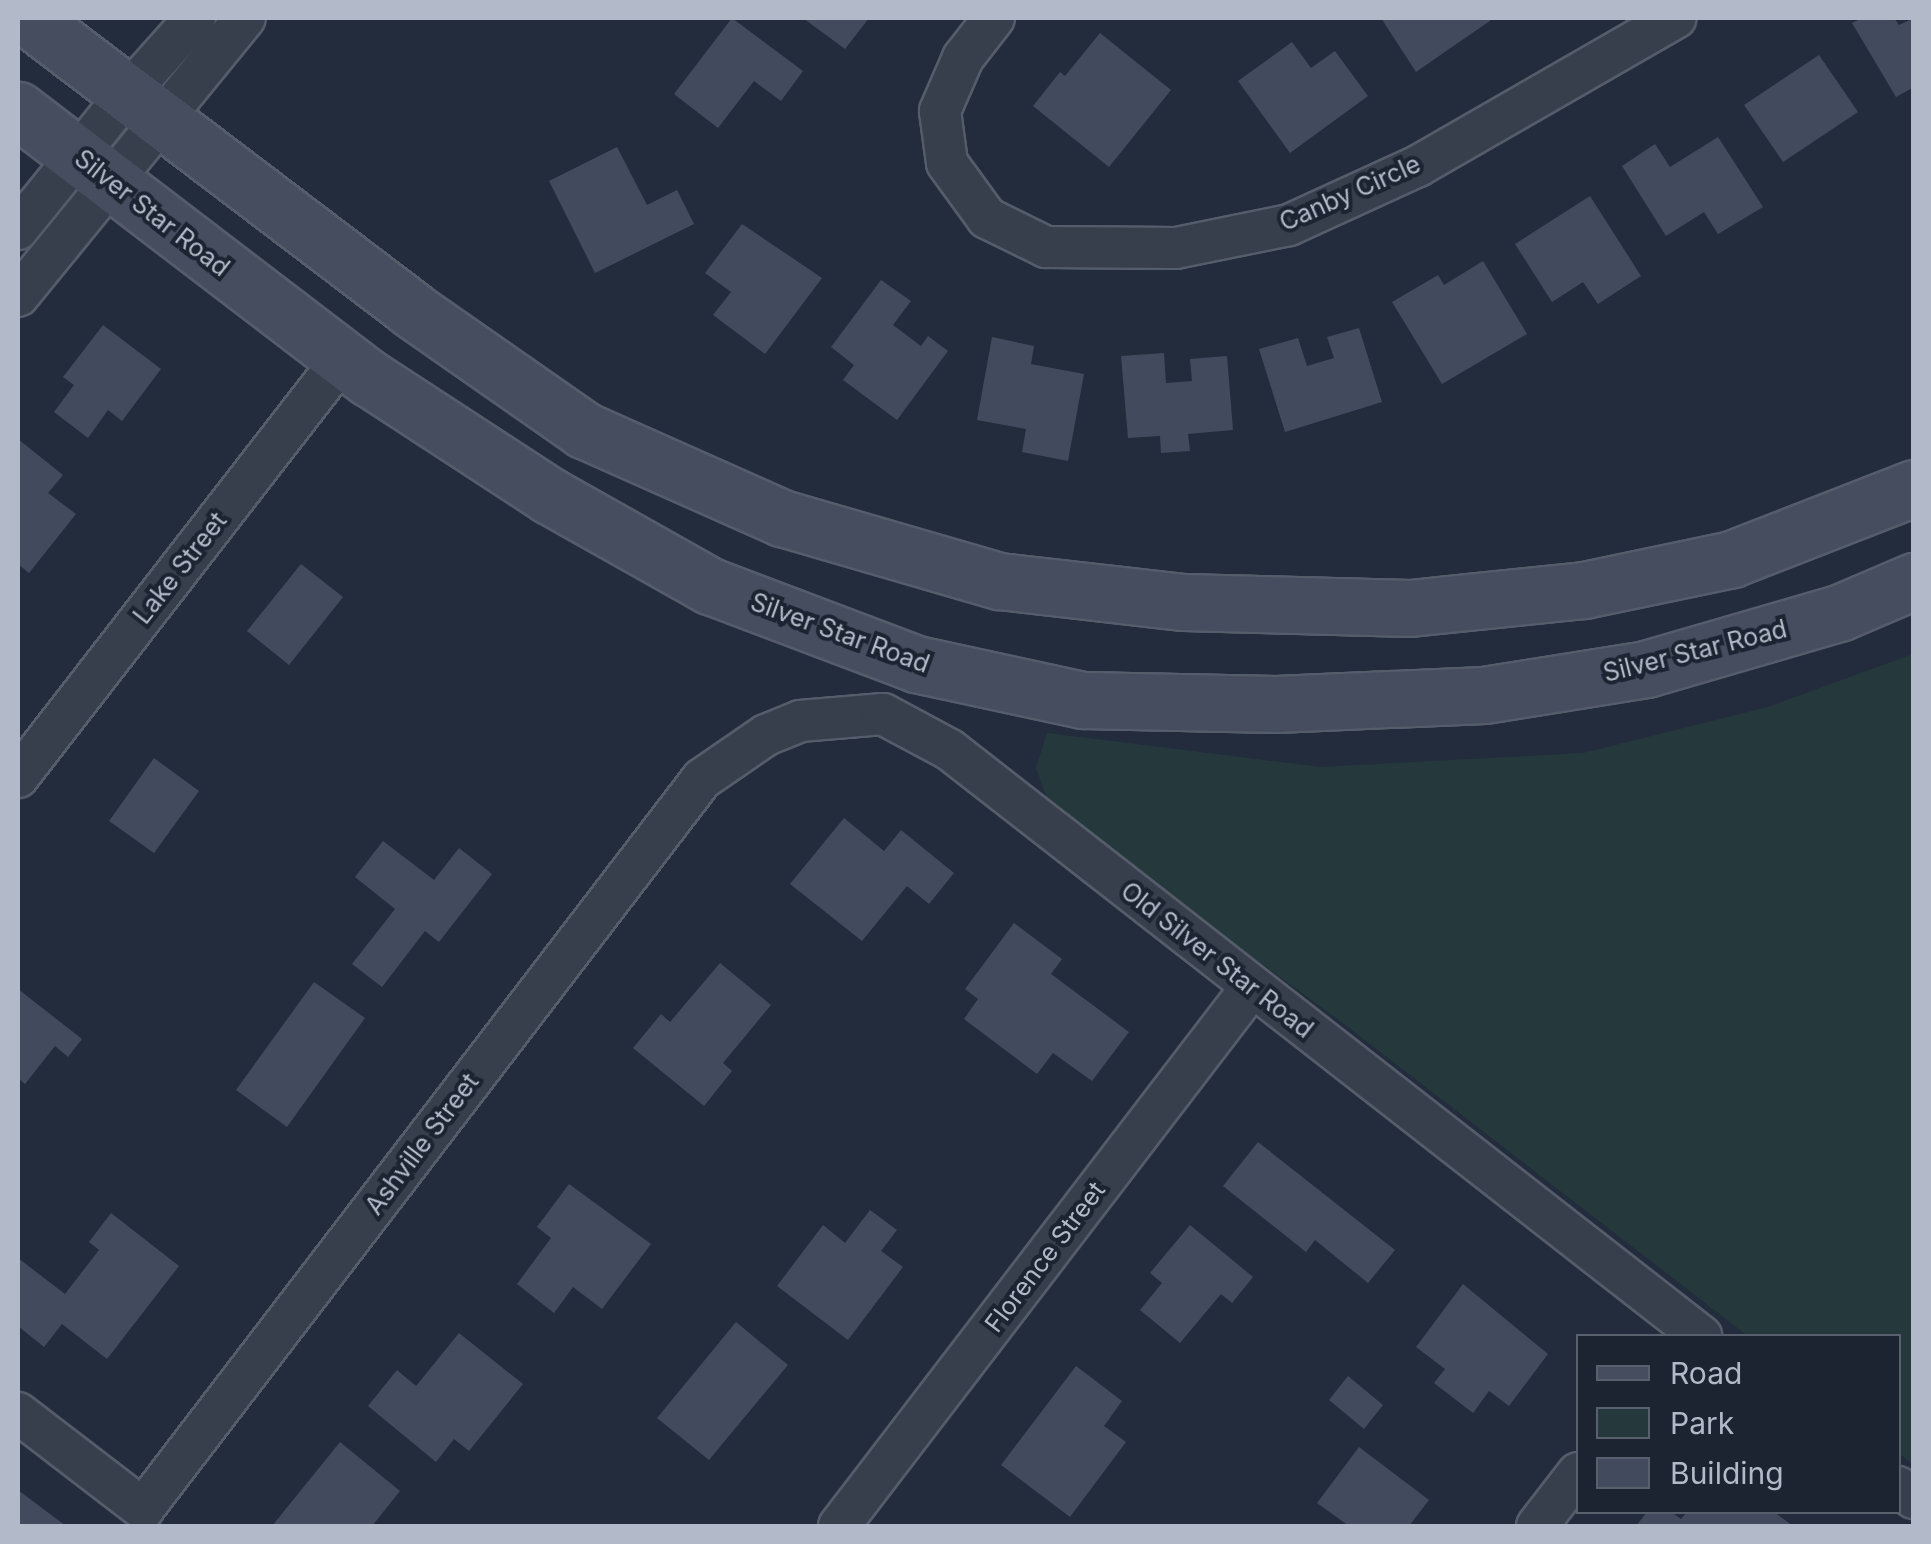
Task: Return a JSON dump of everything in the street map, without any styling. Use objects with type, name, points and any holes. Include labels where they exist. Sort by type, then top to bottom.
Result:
[{"type":"main road","points":[[28,18],[412,310],[584,430],[782,518],[998,581],[1184,602],[1410,608],[1584,590],[1732,559],[1914,488]]},
{"type":"main road","name":"Silver Star Road","points":[[18,110],[343,358],[550,496],[710,586],[916,664],[1083,700],[1276,704],[1484,695],[1646,669],[1839,613],[1914,581]]},
{"type":"street","points":[[145,108],[195,18]]},
{"type":"street","points":[[18,229],[92,168],[145,108],[245,18]]},
{"type":"street","name":"Canby Circle","points":[[994,18],[963,58],[940,111],[946,163],[986,218],[1046,247],[1158,248],[1289,225],[1418,166],[1675,18]]},
{"type":"street","points":[[18,296],[92,168]]},
{"type":"street","name":"Lake Street","points":[[18,777],[343,358]]},
{"type":"street","name":"Old Silver Star Road","points":[[702,779],[766,735],[800,721],[883,714],[950,750],[1691,1333]]},
{"type":"street","name":"Ashville Street","points":[[18,1413],[143,1509],[702,779]]},
{"type":"street","name":"Florence Street","points":[[839,1526],[1250,988]]},
{"type":"street","points":[[1538,1526],[1576,1475]]},
{"type":"green space","points":[[1913,654],[1913,1465],[1901,1455],[1901,1334],[1745,1334],[1339,1020],[1052,811],[1036,768],[1047,733],[1321,767],[1583,753],[1768,707]]},
{"type":"building","points":[[732,18],[803,71],[781,101],[754,81],[718,128],[674,94]]},
{"type":"building","points":[[803,18],[869,18],[845,49]]},
{"type":"building","points":[[1381,18],[1494,18],[1416,72]]},
{"type":"building","points":[[1862,18],[1894,18],[1899,25],[1914,18],[1914,87],[1896,97],[1852,23]]},
{"type":"building","points":[[1100,33],[1171,90],[1109,167],[1033,106],[1060,72],[1065,76]]},
{"type":"building","points":[[1292,42],[1311,68],[1335,51],[1368,96],[1290,153],[1238,81]]},
{"type":"building","points":[[1819,55],[1858,112],[1783,162],[1744,105]]},
{"type":"building","points":[[1718,137],[1763,207],[1718,234],[1704,212],[1666,236],[1622,166],[1655,144],[1670,167]]},
{"type":"building","points":[[617,147],[647,205],[677,190],[694,224],[595,273],[549,181]]},
{"type":"building","points":[[1590,196],[1641,276],[1598,304],[1583,282],[1552,302],[1515,244]]},
{"type":"building","points":[[742,224],[822,278],[765,354],[713,315],[731,292],[705,273]]},
{"type":"building","points":[[1483,261],[1527,334],[1442,384],[1392,302],[1438,275],[1444,285]]},
{"type":"building","points":[[881,280],[911,301],[893,325],[921,346],[928,336],[948,351],[897,420],[843,380],[854,365],[831,347]]},
{"type":"building","points":[[103,325],[161,369],[122,421],[108,410],[88,438],[54,412],[74,385],[63,377]]},
{"type":"building","points":[[1359,328],[1382,402],[1285,432],[1259,349],[1298,338],[1307,366],[1334,358],[1327,337]]},
{"type":"building","points":[[992,337],[1034,346],[1031,364],[1084,374],[1068,461],[1022,452],[1026,429],[977,420]]},
{"type":"building","points":[[1164,353],[1166,383],[1192,381],[1190,359],[1227,356],[1233,430],[1188,434],[1190,451],[1161,453],[1160,436],[1128,438],[1121,356]]},
{"type":"building","points":[[18,439],[63,475],[48,493],[76,514],[29,573],[18,564]]},
{"type":"building","points":[[301,564],[343,597],[289,665],[247,631]]},
{"type":"building","points":[[154,758],[199,791],[154,853],[109,821]]},
{"type":"building","points":[[844,818],[884,851],[901,830],[954,873],[929,904],[907,886],[862,941],[790,884]]},
{"type":"building","points":[[383,841],[434,880],[459,848],[492,874],[439,942],[425,931],[382,987],[352,964],[395,909],[355,877]]},
{"type":"building","points":[[1014,923],[1062,959],[1051,974],[1129,1032],[1092,1081],[1053,1053],[1037,1074],[964,1019],[978,999],[965,989]]},
{"type":"building","points":[[720,963],[771,1005],[723,1063],[732,1071],[704,1106],[633,1048],[661,1014],[670,1022]]},
{"type":"building","points":[[314,982],[365,1018],[287,1127],[236,1090]]},
{"type":"building","points":[[18,989],[82,1039],[68,1057],[55,1046],[25,1084],[18,1078]]},
{"type":"building","points":[[1258,1142],[1395,1250],[1368,1283],[1315,1240],[1306,1252],[1223,1186]]},
{"type":"building","points":[[569,1184],[651,1244],[602,1309],[573,1287],[554,1313],[517,1284],[551,1238],[537,1227]]},
{"type":"building","points":[[870,1210],[897,1230],[881,1251],[903,1267],[848,1340],[777,1286],[823,1225],[845,1243]]},
{"type":"building","points":[[111,1213],[179,1266],[107,1359],[62,1324],[44,1347],[18,1326],[18,1258],[65,1294],[99,1250],[89,1242]]},
{"type":"building","points":[[1190,1225],[1253,1277],[1232,1303],[1221,1294],[1180,1343],[1140,1310],[1162,1283],[1150,1273]]},
{"type":"building","points":[[1463,1284],[1548,1354],[1509,1406],[1489,1391],[1473,1413],[1434,1383],[1445,1369],[1416,1347]]},
{"type":"building","points":[[736,1322],[788,1365],[709,1460],[657,1418]]},
{"type":"building","points":[[459,1333],[523,1384],[469,1451],[454,1439],[436,1462],[368,1406],[397,1370],[416,1386]]},
{"type":"building","points":[[1076,1366],[1122,1401],[1104,1426],[1126,1442],[1070,1517],[1001,1465]]},
{"type":"building","points":[[1348,1376],[1383,1405],[1364,1429],[1329,1400]]},
{"type":"building","points":[[340,1442],[400,1491],[372,1526],[272,1526]]},
{"type":"building","points":[[1359,1447],[1429,1500],[1409,1526],[1349,1526],[1317,1503]]},
{"type":"building","points":[[18,1490],[66,1526],[18,1526]]},
{"type":"building","points":[[1645,1514],[1674,1514],[1681,1519],[1685,1514],[1777,1514],[1793,1526],[1636,1526]]}]
